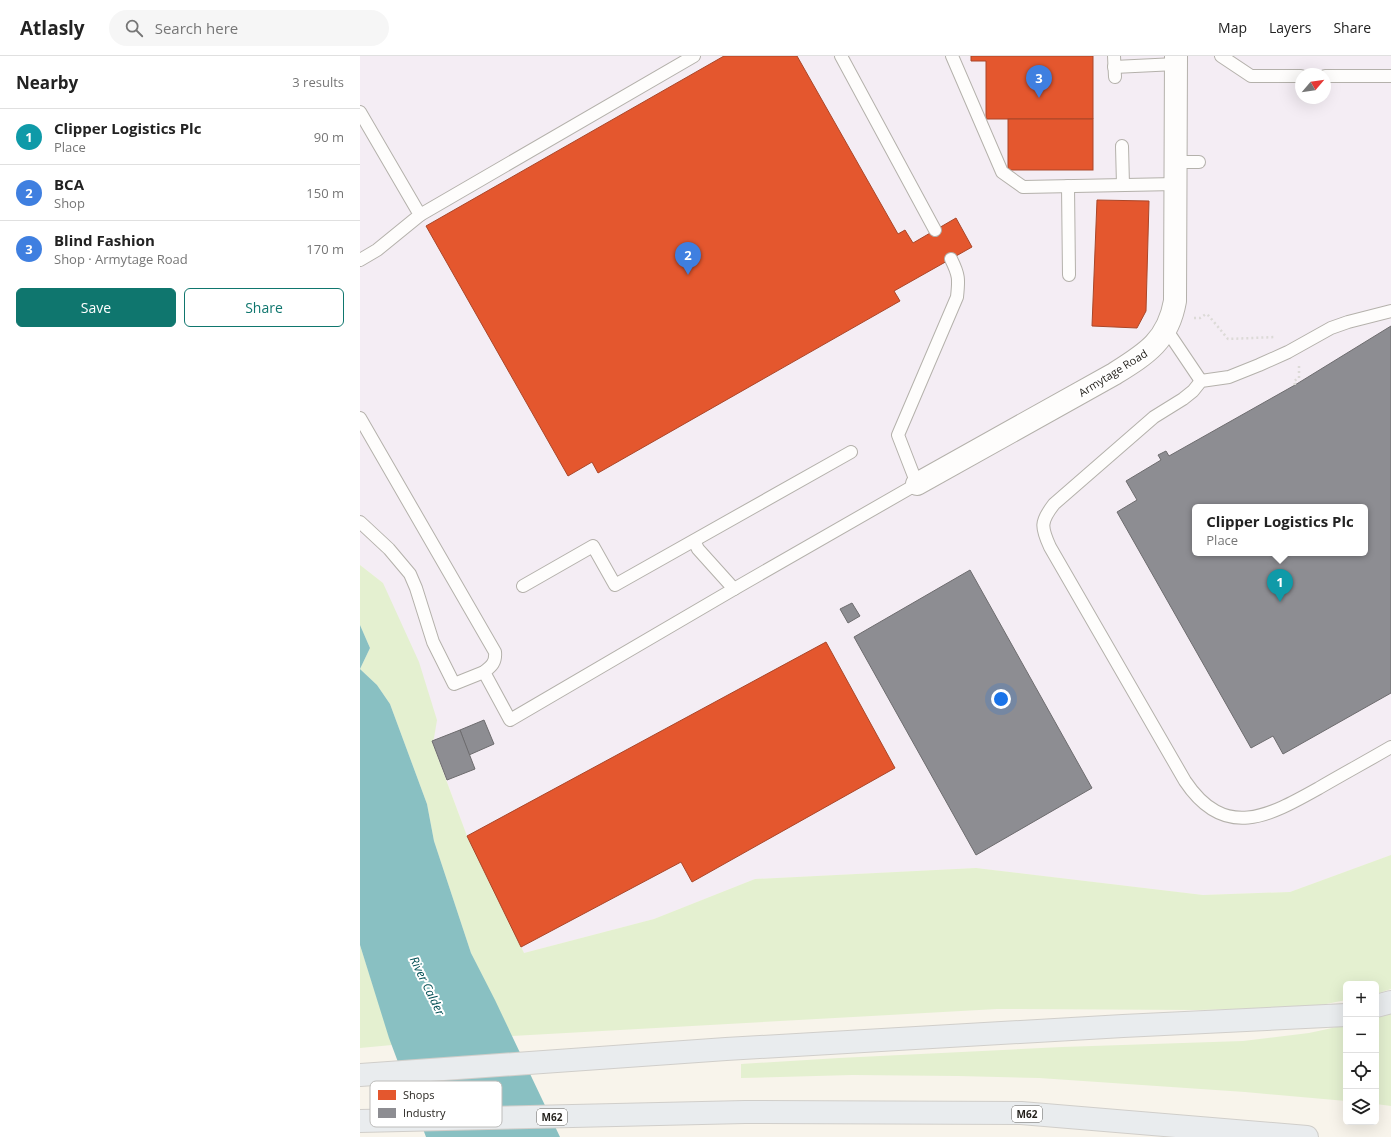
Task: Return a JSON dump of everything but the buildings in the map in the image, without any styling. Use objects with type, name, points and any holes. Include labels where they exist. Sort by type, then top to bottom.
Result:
[{"type":"highway","points":[[1379,1005],[1391,1002]]},
{"type":"highway","points":[[360,1075],[726,1049],[1343,1015]]},
{"type":"highway","name":"M62","points":[[502,1118],[745,1112],[1021,1113],[1307,1137]]},
{"type":"highway","name":"M62","points":[[360,1122],[370,1122]]},
{"type":"street","points":[[1170,319],[1175,301],[1176,60]]},
{"type":"street","name":"Armytage Road","points":[[918,484],[1143,356],[1149,350],[1170,319]]},
{"type":"lane","points":[[360,260],[377,250],[420,215],[694,56]]},
{"type":"lane","points":[[841,56],[935,230]]},
{"type":"lane","points":[[952,56],[1002,172],[1023,187],[1176,184]]},
{"type":"lane","points":[[1221,56],[1251,76],[1295,76]]},
{"type":"lane","points":[[1114,67],[1176,60]]},
{"type":"lane","points":[[1331,76],[1391,76]]},
{"type":"lane","points":[[360,112],[420,215]]},
{"type":"lane","points":[[1122,146],[1123,185]]},
{"type":"lane","points":[[1176,162],[1199,162]]},
{"type":"lane","points":[[1068,186],[1069,275]]},
{"type":"lane","points":[[484,672],[510,720],[734,589],[918,484],[898,435],[957,297],[959,284],[958,272],[951,259]]},
{"type":"lane","points":[[1391,311],[1331,328],[1295,348],[1229,377],[1201,381],[1193,391],[1183,399],[1154,417],[1054,504],[1044,518],[1043,524],[1043,531],[1050,547],[1184,782],[1192,793],[1208,807],[1221,814],[1237,819],[1264,815],[1285,807],[1391,747]]},
{"type":"lane","points":[[1170,319],[1201,381]]},
{"type":"lane","points":[[360,418],[495,652],[494,662],[490,668],[484,672],[454,684],[433,642],[410,574],[389,549],[360,522]]},
{"type":"lane","points":[[523,586],[593,546],[615,585],[851,452]]},
{"type":"lane","points":[[694,541],[698,549],[734,589]]},
{"type":"path","points":[[1170,319],[1200,318],[1206,314],[1228,339],[1288,336],[1299,356],[1299,378],[1294,381],[1296,385]]},
{"type":"shaded area","points":[[360,56],[1391,56],[1391,855],[1290,892],[1203,895],[976,868],[755,879],[654,919],[524,953],[467,836],[432,741],[434,738],[383,583],[360,565]]},
{"type":"green space","points":[[360,565],[383,583],[419,662],[437,720],[432,742],[467,836],[524,953],[654,919],[755,879],[976,868],[1203,895],[1290,892],[1391,855],[1391,989],[1379,993],[1379,981],[1343,981],[1343,1001],[1311,1007],[1198,1010],[997,1009],[512,1036],[471,953],[434,841],[427,804],[390,704],[377,685],[360,669],[370,648],[360,625]]},
{"type":"green space","points":[[360,945],[392,1045],[360,1048]]},
{"type":"green space","points":[[1391,1014],[1391,1106],[1379,1104],[1379,1017]]},
{"type":"green space","points":[[1343,1026],[1343,1101],[1245,1092],[1039,1078],[852,1075],[741,1078],[741,1064],[1062,1047],[1243,1041],[1309,1033]]},
{"type":"water","points":[[360,625],[370,648],[360,669]]},
{"type":"water","name":"River Calder","points":[[360,669],[377,685],[390,704],[427,804],[434,841],[471,953],[560,1137],[426,1137],[422,1127],[502,1127],[502,1081],[405,1081],[389,1038],[360,945]]},
{"type":"place","name":"Blind Fashion","points":[[1039,98]]},
{"type":"place","name":"BCA","points":[[688,275]]},
{"type":"place","name":"Clipper Logistics Plc","points":[[1280,602]]}]
